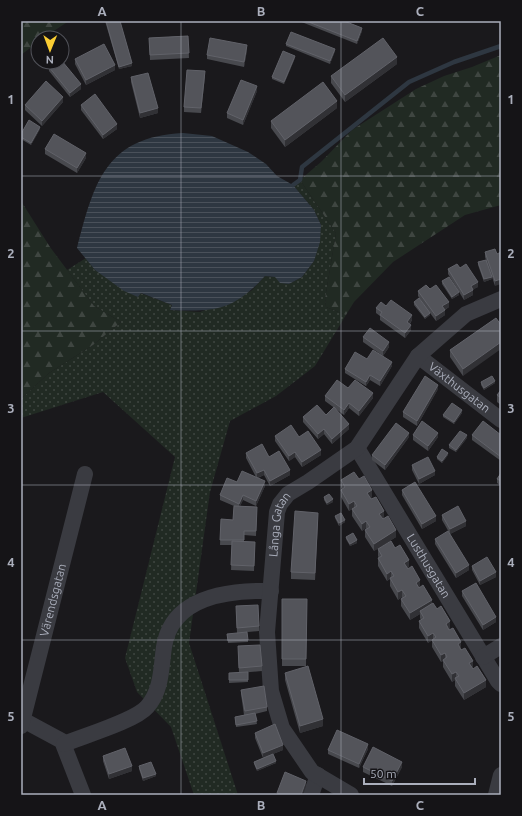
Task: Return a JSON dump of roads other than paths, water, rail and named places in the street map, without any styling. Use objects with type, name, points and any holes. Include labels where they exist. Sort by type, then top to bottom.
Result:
[{"type":"street","name":"Långa Gatan","points":[[351,795],[312,772],[282,728],[271,691],[267,632],[277,512],[280,504],[288,494],[357,448],[418,356],[466,314],[501,299]]},
{"type":"street","name":"Växthusgatan","points":[[418,356],[501,420]]},
{"type":"street","name":"Lusthusgatan","points":[[357,448],[501,684]]},
{"type":"street","name":"Värendsgatan","points":[[22,723],[85,474]]},
{"type":"street","points":[[64,744],[135,716],[146,709],[157,692],[164,647],[169,629],[174,620],[192,604],[208,598],[242,591],[271,591]]},
{"type":"street","points":[[484,658],[501,646]]},
{"type":"street","points":[[22,723],[62,741],[82,795]]},
{"type":"street","points":[[311,795],[318,775]]},
{"type":"street","points":[[496,795],[501,775]]},
{"type":"waterway","points":[[293,185],[300,180],[302,167],[409,82],[454,62],[501,46]]}]
